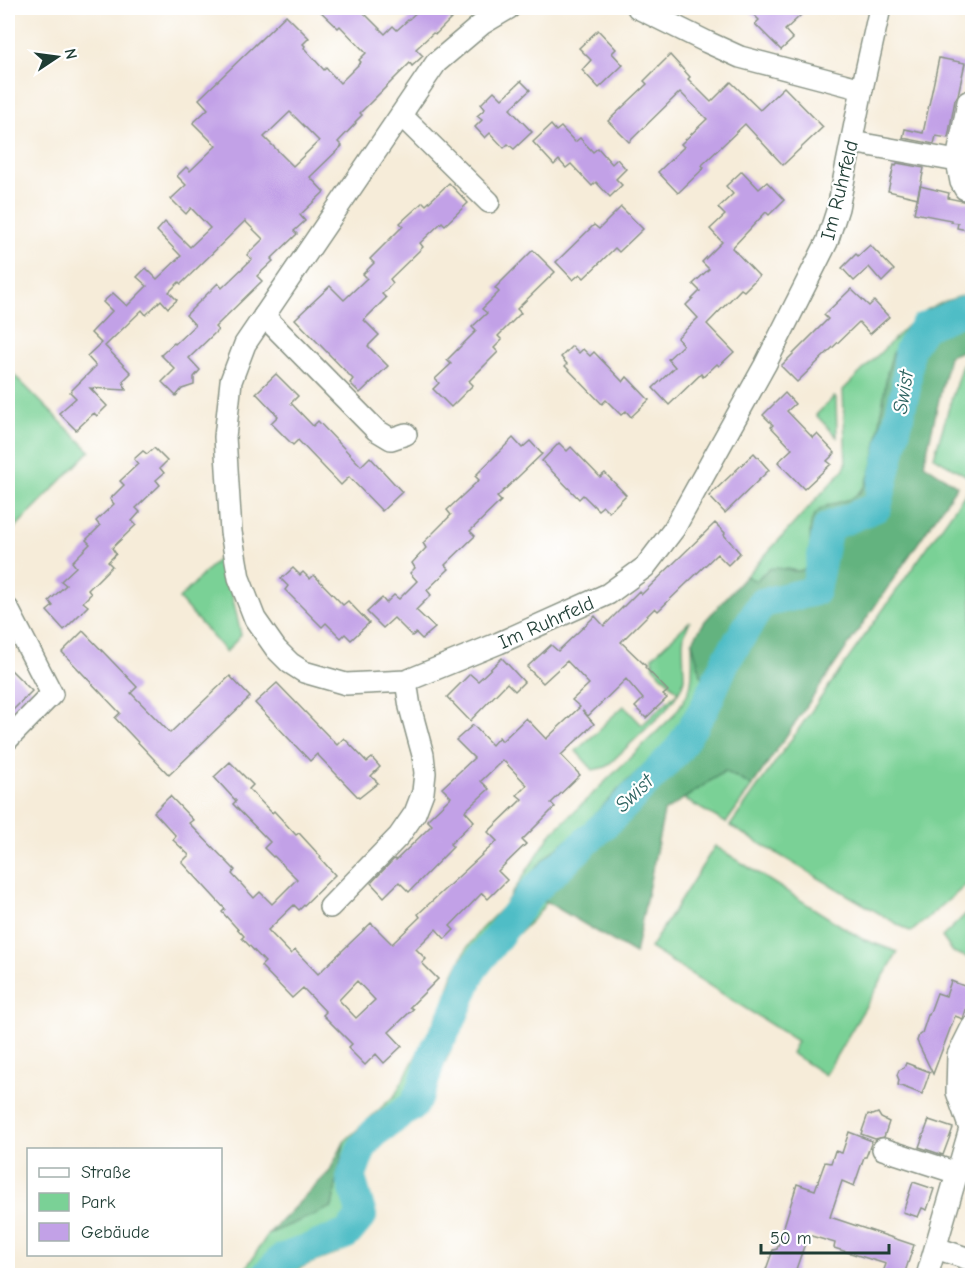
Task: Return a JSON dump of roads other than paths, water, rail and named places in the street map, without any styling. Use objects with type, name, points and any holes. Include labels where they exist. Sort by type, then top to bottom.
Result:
[{"type":"street","name":"Im Ruhrfeld","points":[[509,8],[482,24],[436,63],[245,344],[231,381],[225,437],[231,532],[239,578],[255,618],[276,649],[290,663],[304,672],[346,684],[406,681],[499,643],[608,594],[645,567],[684,513],[765,365],[827,242],[838,208],[880,8]]},
{"type":"street","points":[[638,8],[740,57],[862,88]]},
{"type":"street","points":[[972,101],[968,102],[957,162],[961,182],[965,189],[972,191]]},
{"type":"street","points":[[401,115],[489,202]]},
{"type":"street","points":[[852,142],[957,162]]},
{"type":"street","points":[[264,316],[376,430],[391,439],[406,434]]},
{"type":"street","points":[[8,738],[52,694],[10,618]]},
{"type":"street","points":[[330,907],[399,836],[416,813],[423,792],[425,773],[406,681]]},
{"type":"street","points":[[927,1275],[971,1129],[957,1092],[958,1054],[972,1027]]},
{"type":"street","points":[[883,1149],[957,1173]]},
{"type":"street","points":[[936,1248],[972,1260]]},
{"type":"waterway","name":"Swist","points":[[265,1276],[281,1259],[347,1234],[362,1216],[351,1178],[362,1148],[374,1133],[414,1105],[423,1086],[432,1054],[451,1021],[472,970],[533,891],[618,812],[678,750],[705,707],[725,662],[762,603],[815,591],[828,527],[877,507],[906,388],[909,350],[924,327],[972,307]]},
{"type":"waterway","points":[[281,1259],[286,1276]]}]
